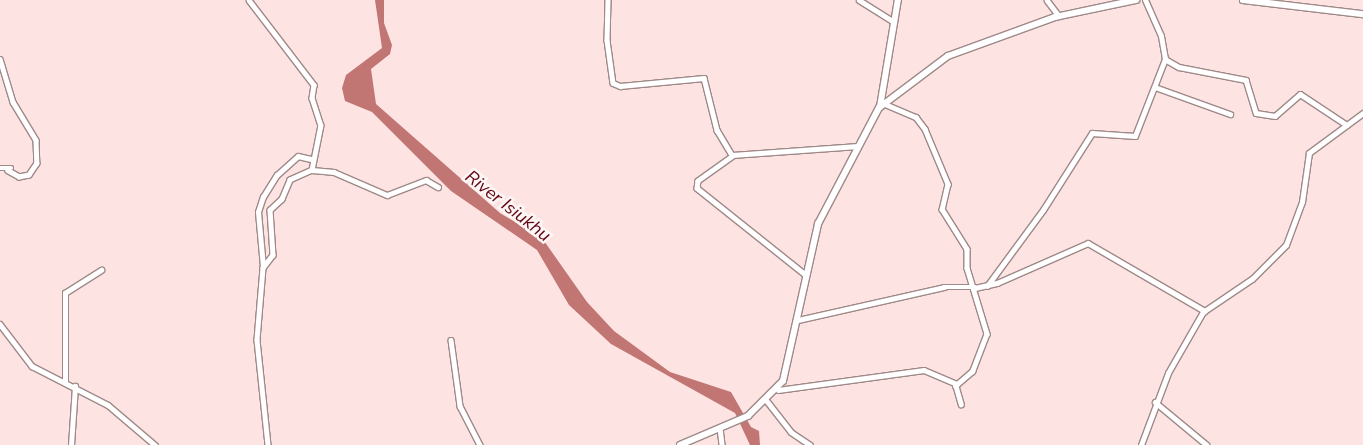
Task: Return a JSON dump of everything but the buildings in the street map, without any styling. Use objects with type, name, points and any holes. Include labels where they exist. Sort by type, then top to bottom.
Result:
[{"type":"street","points":[[249,0],[314,85],[312,98],[321,124],[311,159],[312,170]]},
{"type":"street","points":[[608,0],[607,40],[613,83],[620,86],[704,78],[717,130],[733,156]]},
{"type":"street","points":[[859,0],[892,21]]},
{"type":"street","points":[[883,105],[892,21],[898,0]]},
{"type":"street","points":[[1048,0],[1059,16]]},
{"type":"street","points":[[680,445],[748,416],[778,390],[790,366],[806,275],[822,213],[858,146],[883,105],[943,58],[1059,16],[1136,0]]},
{"type":"street","points":[[987,286],[1043,210],[1092,133],[1134,137],[1155,87],[1164,59],[1161,36],[1145,0]]},
{"type":"street","points":[[1244,0],[1363,14]]},
{"type":"street","points":[[0,59],[13,102],[36,140],[38,163],[29,176],[20,177],[10,170],[0,168]]},
{"type":"street","points":[[1164,59],[1179,67],[1246,80],[1256,113],[1275,116],[1300,94],[1348,125]]},
{"type":"street","points":[[1155,87],[1230,114]]},
{"type":"street","points":[[883,105],[916,117],[925,129],[948,184],[942,209],[966,248],[964,257],[975,288],[986,342],[972,374],[957,384],[955,394],[961,404]]},
{"type":"street","points":[[1141,445],[1156,402],[1205,311],[1244,285],[1284,248],[1302,202],[1308,155],[1363,113]]},
{"type":"street","points":[[806,275],[696,187],[698,180],[733,156],[858,146]]},
{"type":"street","points":[[268,445],[257,357],[264,268],[258,212],[263,197],[292,161],[302,155],[311,159]]},
{"type":"street","points":[[264,268],[273,255],[271,207],[282,199],[295,176],[312,170],[329,170],[387,195],[426,180],[438,187]]},
{"type":"street","points":[[798,320],[944,287],[975,288],[987,286],[1088,243],[1205,311]]},
{"type":"street","points":[[65,382],[65,293],[101,270]]},
{"type":"street","points":[[0,324],[32,366],[76,386],[108,405],[155,445]]},
{"type":"street","points":[[451,340],[459,401],[480,445]]},
{"type":"street","points":[[778,390],[924,370],[957,384]]},
{"type":"street","points":[[71,445],[76,386]]},
{"type":"street","points":[[767,401],[791,432],[810,445]]},
{"type":"street","points":[[1156,402],[1206,445]]},
{"type":"street","points":[[720,428],[722,445]]},
{"type":"shaded area","points":[[375,0],[384,0],[384,23],[392,45],[390,54],[371,69],[376,104],[500,213],[542,238],[587,302],[614,331],[670,372],[731,392],[751,427],[759,431],[760,445],[750,445],[735,413],[611,344],[569,305],[537,250],[451,191],[372,112],[345,101],[342,88],[346,75],[382,48]]},
{"type":"water label","name":"River Isiukhu","points":[[508,206]]}]
